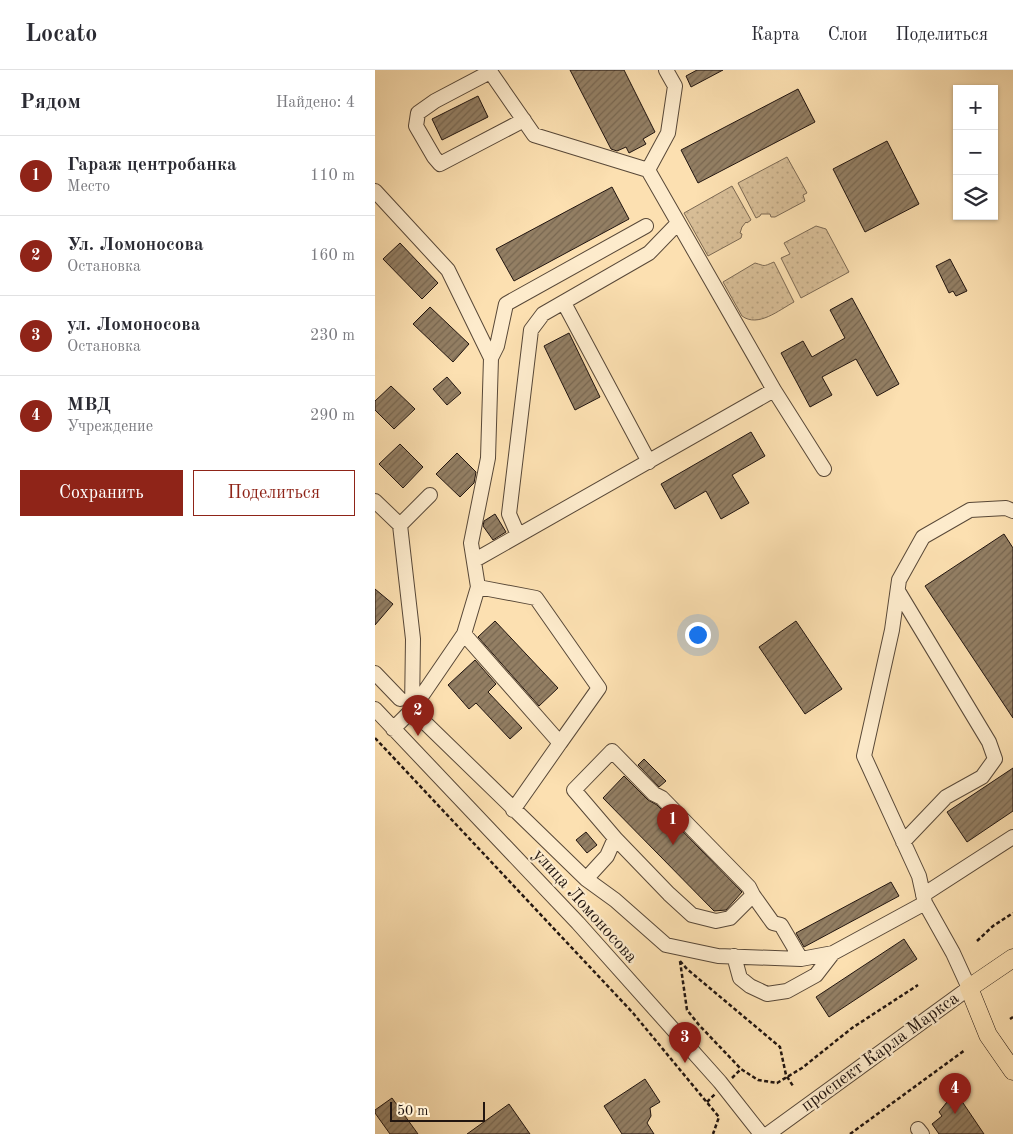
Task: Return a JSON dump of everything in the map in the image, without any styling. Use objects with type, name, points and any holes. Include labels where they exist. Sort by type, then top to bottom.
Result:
[{"type":"main road","name":"проспект Карла Маркса","points":[[1013,958],[969,988],[988,1035],[1013,1071]]},
{"type":"street","points":[[524,120],[440,164],[415,126],[418,113],[435,101],[489,71],[524,120],[534,135],[648,170],[774,390],[823,469]]},
{"type":"street","points":[[648,170],[668,132],[675,86],[671,72]]},
{"type":"street","points":[[375,191],[448,270],[491,358]]},
{"type":"street","points":[[518,535],[509,514],[531,330],[543,314],[649,253],[678,223]]},
{"type":"street","points":[[393,729],[412,710],[464,634],[478,587],[471,543],[488,458],[491,358],[497,346],[506,304],[646,226]]},
{"type":"street","points":[[564,303],[649,462]]},
{"type":"street","points":[[475,560],[774,390]]},
{"type":"street","points":[[400,526],[430,495]]},
{"type":"street","points":[[375,501],[400,526],[413,639],[412,710],[586,879],[615,900],[666,945],[718,956],[801,959],[833,953],[924,899],[1013,838]]},
{"type":"street","points":[[969,988],[953,953],[924,899],[919,876],[865,756],[892,630],[899,580],[923,536],[970,510],[1006,508],[1013,512]]},
{"type":"street","points":[[478,587],[536,598],[599,688],[513,810]]},
{"type":"street","points":[[898,591],[989,742],[995,759],[982,777],[946,797],[903,842]]},
{"type":"street","points":[[464,634],[560,743]]},
{"type":"street","points":[[375,673],[400,699]]},
{"type":"street","name":"улица Ломоносова","points":[[375,709],[578,923],[720,1082],[761,1134]]},
{"type":"street","points":[[753,895],[731,918],[716,921],[692,915],[615,838],[574,790],[612,751],[654,794],[662,798],[749,886],[753,895],[773,923],[781,925],[801,959]]},
{"type":"street","points":[[586,879],[607,856],[615,838]]},
{"type":"street","points":[[734,956],[740,978],[750,986],[767,994],[787,991],[816,975],[833,953]]},
{"type":"street","name":"проспект Карла Маркса","points":[[767,1134],[969,988]]},
{"type":"path","points":[[375,738],[633,1012],[719,1117],[713,1134]]},
{"type":"path","points":[[977,941],[993,926],[1013,912]]},
{"type":"path","points":[[666,945],[687,969],[780,1047],[787,1077],[793,1086]]},
{"type":"path","points":[[680,961],[687,1010],[741,1069],[758,1080],[777,1083],[802,1068],[852,1028],[917,985]]},
{"type":"path","points":[[851,1134],[965,1050]]},
{"type":"shaded area","points":[[787,157],[807,193],[803,195],[805,201],[775,217],[771,217],[770,214],[761,214],[756,218],[738,183]]},
{"type":"shaded area","points":[[732,186],[751,220],[742,227],[741,238],[708,256],[684,213]]},
{"type":"shaded area","points":[[816,226],[826,229],[849,272],[801,298],[781,258],[790,254],[784,243]]},
{"type":"shaded area","points":[[774,262],[794,302],[762,319],[748,319],[742,316],[723,282],[755,263],[764,265]]},
{"type":"building","points":[[570,70],[624,70],[655,132],[643,139],[646,144],[629,153],[626,147],[617,151],[611,149]]},
{"type":"building","points":[[697,70],[723,70],[691,87],[686,76]]},
{"type":"building","points":[[798,89],[815,122],[698,183],[681,150]]},
{"type":"building","points":[[478,96],[488,117],[442,140],[432,119]]},
{"type":"building","points":[[887,141],[919,204],[865,232],[833,169]]},
{"type":"building","points":[[612,187],[629,219],[514,281],[496,249]]},
{"type":"building","points":[[400,243],[438,283],[422,299],[383,259]]},
{"type":"building","points":[[950,259],[967,291],[956,296],[953,291],[949,293],[936,266]]},
{"type":"building","points":[[852,298],[899,384],[877,396],[856,359],[822,377],[832,395],[810,407],[781,353],[803,341],[812,357],[845,338],[830,310]]},
{"type":"building","points":[[430,307],[469,344],[453,362],[413,324]]},
{"type":"building","points":[[569,333],[600,397],[575,410],[544,346]]},
{"type":"building","points":[[447,377],[461,393],[447,405],[433,389]]},
{"type":"building","points":[[391,386],[415,409],[394,429],[375,410],[375,401]]},
{"type":"building","points":[[751,432],[765,456],[732,475],[749,503],[721,519],[706,491],[675,509],[661,484]]},
{"type":"building","points":[[400,444],[423,467],[403,488],[379,464]]},
{"type":"building","points":[[457,453],[476,472],[474,483],[460,497],[436,474]]},
{"type":"building","points":[[495,514],[506,532],[493,540],[483,526],[484,521]]},
{"type":"building","points":[[1004,534],[1013,548],[1013,718],[925,586]]},
{"type":"building","points":[[375,589],[393,604],[375,625]]},
{"type":"building","points":[[495,621],[558,688],[539,706],[478,637]]},
{"type":"building","points":[[796,621],[842,689],[805,714],[759,647]]},
{"type":"building","points":[[475,660],[496,684],[488,692],[522,728],[510,739],[476,703],[469,709],[448,685]]},
{"type":"building","points":[[644,759],[666,781],[659,787],[638,765]]},
{"type":"building","points":[[1013,768],[1013,811],[967,842],[947,812]]},
{"type":"building","points":[[624,776],[648,800],[657,805],[742,892],[726,910],[714,911],[603,798]]},
{"type":"building","points":[[586,832],[597,845],[587,853],[576,840]]},
{"type":"building","points":[[891,882],[899,896],[804,947],[796,933]]},
{"type":"building","points":[[904,939],[917,959],[829,1017],[816,997]]},
{"type":"building","points":[[645,1079],[660,1102],[650,1108],[651,1116],[647,1123],[654,1134],[622,1134],[604,1106]]},
{"type":"building","points":[[959,1097],[984,1134],[939,1134],[932,1124],[942,1116],[939,1112],[947,1102]]},
{"type":"building","points":[[392,1098],[418,1134],[390,1134],[375,1113],[375,1110]]},
{"type":"building","points":[[509,1104],[530,1134],[467,1134]]},
{"type":"place","name":"Ул. Ломоносова","points":[[418,736]]},
{"type":"place","name":"Гараж центробанка","points":[[673,845]]},
{"type":"place","name":"ул. Ломоносова","points":[[685,1063]]},
{"type":"place","name":"МВД","points":[[955,1114]]}]
